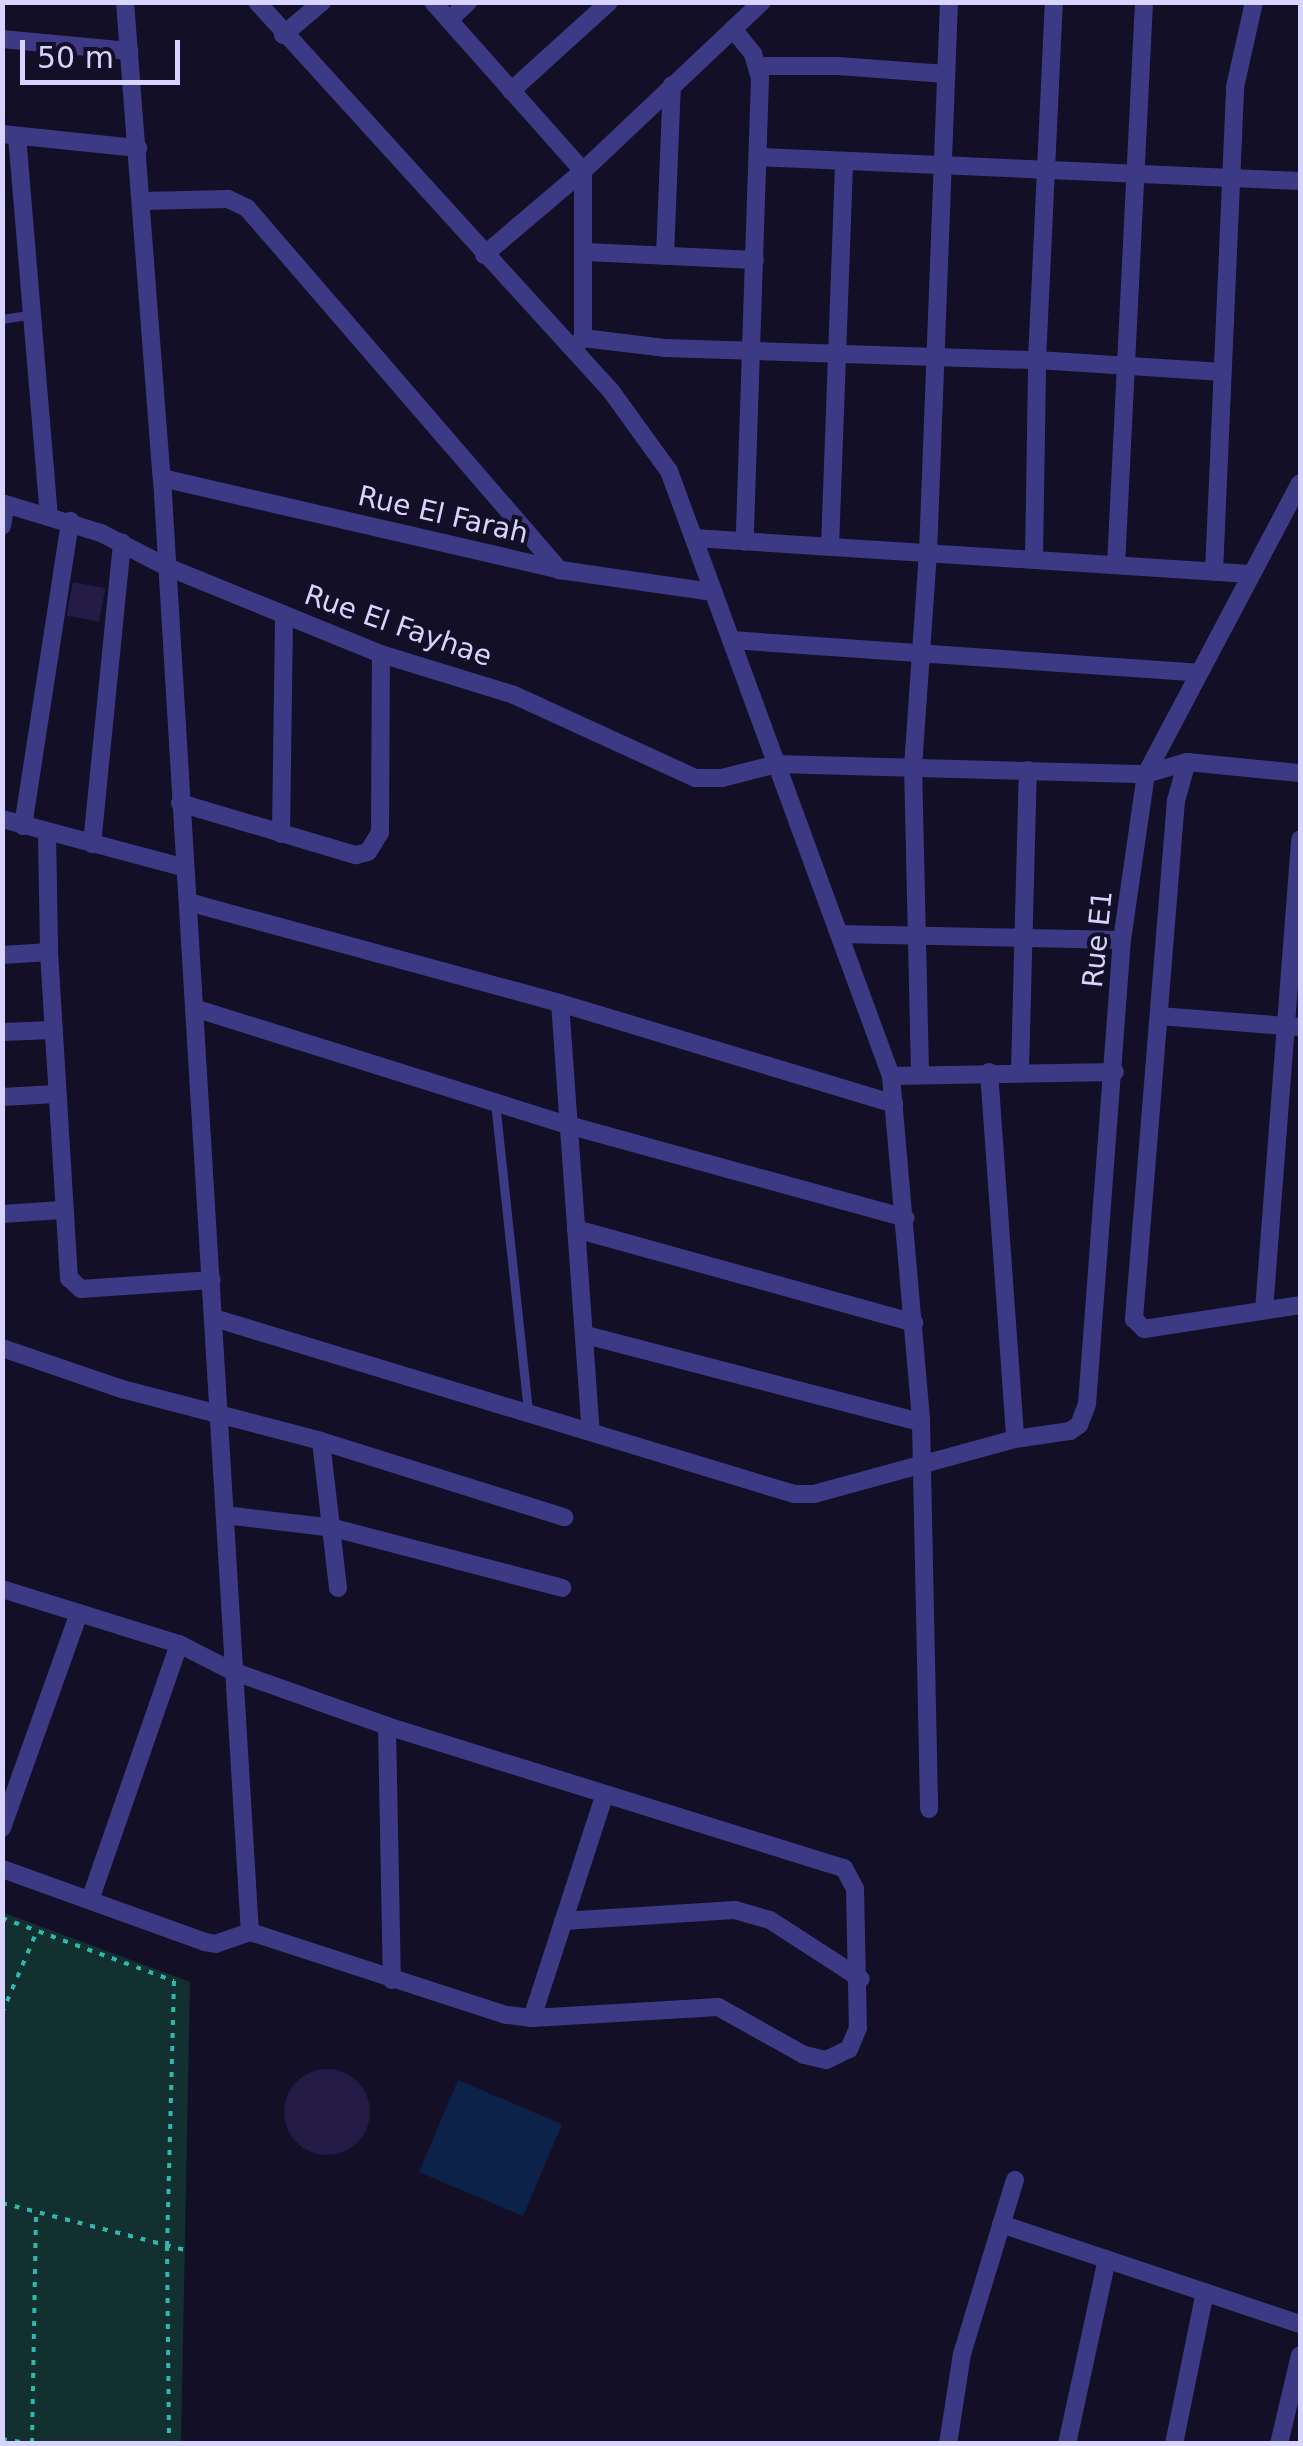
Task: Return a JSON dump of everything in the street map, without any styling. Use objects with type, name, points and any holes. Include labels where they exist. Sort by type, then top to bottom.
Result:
[{"type":"street","points":[[125,2],[162,478],[182,867],[188,902],[250,1932]]},
{"type":"street","points":[[257,2],[484,256],[578,344],[669,471],[694,538],[891,1076],[921,1422],[929,1809]]},
{"type":"street","points":[[284,36],[322,2]]},
{"type":"street","points":[[434,2],[583,170],[586,252],[578,344]]},
{"type":"street","points":[[449,20],[468,2]]},
{"type":"street","points":[[512,91],[608,2]]},
{"type":"street","points":[[484,256],[583,170],[762,2]]},
{"type":"street","points":[[920,1073],[913,768],[928,554],[948,2]]},
{"type":"street","points":[[1034,560],[1037,360],[1054,2]]},
{"type":"street","points":[[1116,566],[1144,2]]},
{"type":"street","points":[[1214,572],[1236,88],[1254,2]]},
{"type":"street","points":[[733,29],[759,66],[745,542]]},
{"type":"street","points":[[2,38],[129,51]]},
{"type":"street","points":[[759,66],[838,66],[946,74]]},
{"type":"street","points":[[665,256],[672,84]]},
{"type":"street","points":[[48,514],[33,314],[10,135],[138,148]]},
{"type":"street","points":[[758,157],[1300,181]]},
{"type":"street","points":[[830,547],[844,161]]},
{"type":"street","points":[[143,201],[228,199],[247,208],[560,570]]},
{"type":"street","points":[[586,252],[755,260]]},
{"type":"street","points":[[578,344],[1037,360],[1223,372]]},
{"type":"street","name":"Rue El Farah","points":[[162,478],[560,570],[713,592]]},
{"type":"street","name":"Rue E1","points":[[1015,1439],[1070,1431],[1079,1425],[1087,1404],[1122,940],[1146,774],[1300,484]]},
{"type":"street","points":[[2,526],[4,504]]},
{"type":"street","name":"Rue El Fayhae","points":[[4,504],[70,521],[122,542],[165,566],[381,654],[514,694],[695,778],[722,778],[777,764],[1146,774],[1186,762]]},
{"type":"street","points":[[23,826],[70,521]]},
{"type":"street","points":[[694,538],[1250,574]]},
{"type":"street","points":[[92,844],[122,542]]},
{"type":"street","points":[[281,834],[284,616]]},
{"type":"street","points":[[731,640],[1198,673]]},
{"type":"street","points":[[180,803],[356,854],[375,845],[380,834],[381,654]]},
{"type":"street","points":[[1300,773],[1186,762],[1176,800],[1134,1319],[1144,1329],[1300,1305]]},
{"type":"street","points":[[1020,1070],[1028,770]]},
{"type":"street","points":[[2,819],[182,867]]},
{"type":"street","points":[[47,833],[56,1094],[69,1278],[81,1289],[212,1280]]},
{"type":"street","points":[[1264,1310],[1293,1026],[1300,839]]},
{"type":"street","points":[[188,902],[560,1003],[894,1104]]},
{"type":"street","points":[[839,934],[1122,940]]},
{"type":"street","points":[[2,954],[49,952]]},
{"type":"street","points":[[560,1003],[591,1432]]},
{"type":"street","points":[[194,1008],[568,1124],[904,1218]]},
{"type":"street","points":[[1159,1016],[1293,1026]]},
{"type":"street","points":[[2,1032],[53,1030]]},
{"type":"street","points":[[891,1076],[1020,1070],[1115,1072]]},
{"type":"street","points":[[214,1318],[794,1494],[814,1494],[1015,1439],[988,1072]]},
{"type":"street","points":[[2,1098],[56,1094]]},
{"type":"street","points":[[2,1214],[62,1210]]},
{"type":"street","points":[[576,1229],[914,1323]]},
{"type":"street","points":[[586,1334],[921,1422]]},
{"type":"street","points":[[2,1348],[122,1389],[216,1410],[564,1517]]},
{"type":"street","points":[[321,1441],[338,1588]]},
{"type":"street","points":[[226,1515],[334,1528],[562,1588]]},
{"type":"street","points":[[2,1589],[179,1644],[232,1671],[387,1726],[844,1868],[855,1889],[860,1979],[856,2039],[849,2049],[826,2060],[804,2055],[718,2007],[532,2018],[479,2008],[250,1932],[216,1944],[2,1868]]},
{"type":"street","points":[[2,1828],[80,1613]]},
{"type":"street","points":[[90,1900],[179,1644]]},
{"type":"street","points":[[387,1726],[392,1980]]},
{"type":"street","points":[[532,2018],[604,1796]]},
{"type":"street","points":[[563,1921],[735,1910],[770,1920],[860,1979]]},
{"type":"street","points":[[948,2444],[962,2354],[1014,2180]]},
{"type":"street","points":[[1000,2224],[1300,2324]]},
{"type":"street","points":[[1067,2444],[1107,2259]]},
{"type":"street","points":[[1174,2444],[1205,2292]]},
{"type":"street","points":[[1279,2444],[1300,2355]]},
{"type":"lane","points":[[2,319],[33,314]]},
{"type":"lane","points":[[496,1102],[528,1413]]},
{"type":"path","points":[[2,1918],[174,1982],[167,2246],[169,2444]]},
{"type":"path","points":[[2,2013],[37,1931]]},
{"type":"path","points":[[2,2204],[185,2250]]},
{"type":"path","points":[[2,2439],[33,2443],[36,2212]]},
{"type":"green space","points":[[2,1912],[190,1982],[181,2443],[3,2443]]},
{"type":"water","points":[[458,2080],[562,2124],[523,2216],[419,2172]]},
{"type":"building","points":[[73,582],[105,588],[99,622],[67,615]]},
{"type":"building","points":[[327,2069],[351,2076],[363,2088],[370,2112],[363,2136],[351,2148],[327,2155],[303,2148],[291,2136],[284,2112],[291,2088],[303,2076]]}]
